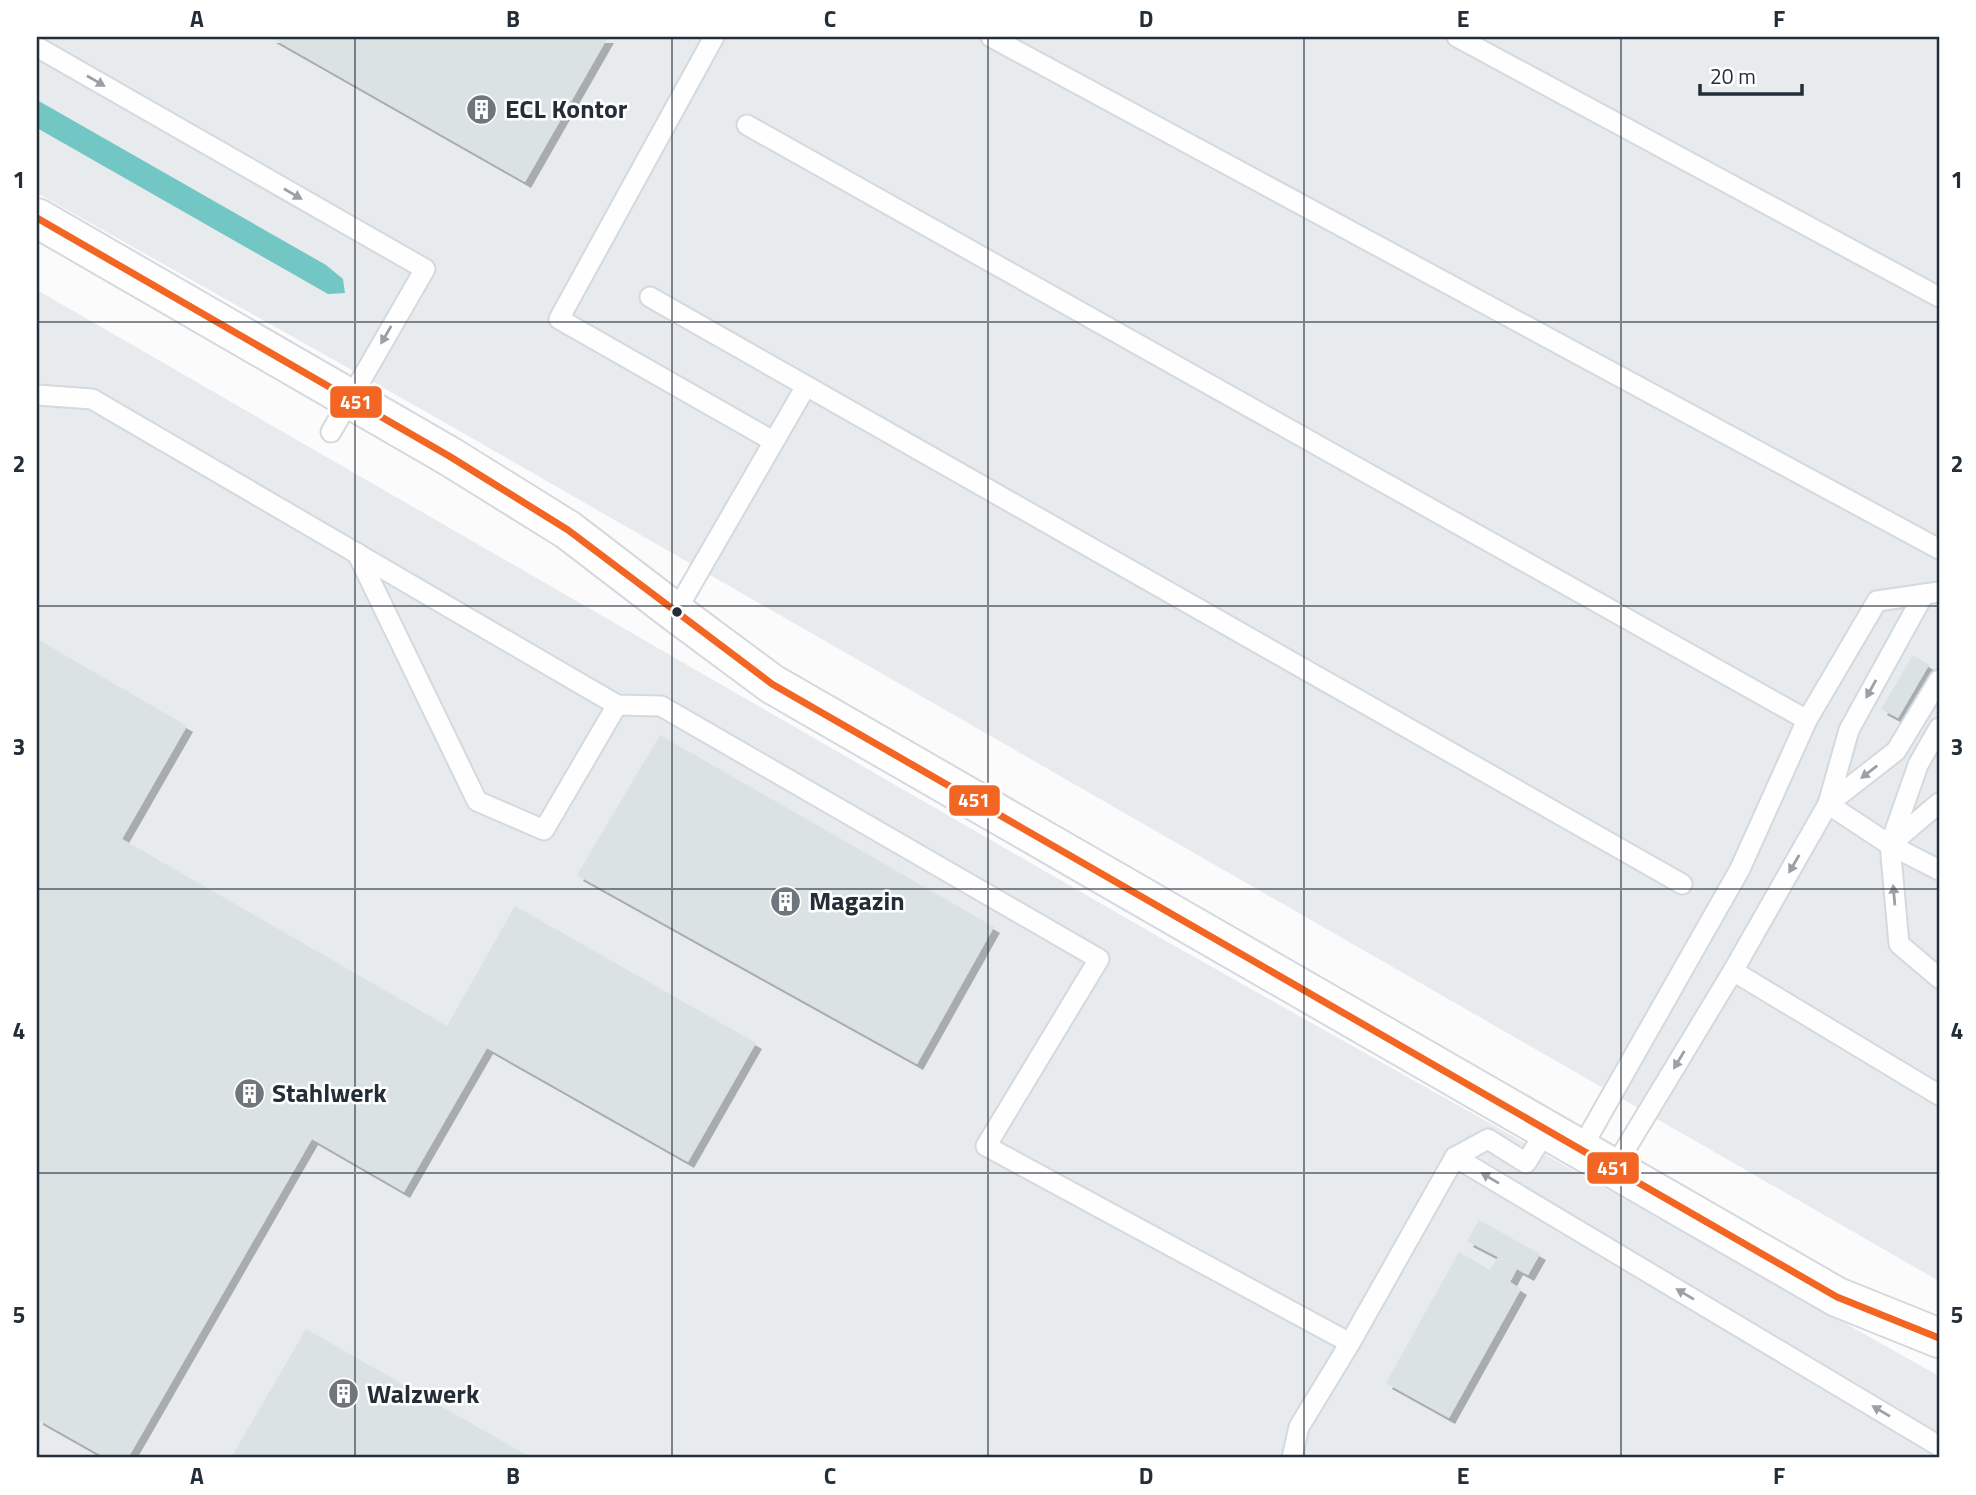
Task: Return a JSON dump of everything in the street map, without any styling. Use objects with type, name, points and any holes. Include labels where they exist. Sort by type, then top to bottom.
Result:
[{"type":"street","points":[[37,218],[449,456],[568,530],[672,618],[772,684],[1837,1297],[1939,1338]]},
{"type":"lane","points":[[714,37],[559,319],[773,441]]},
{"type":"lane","points":[[991,37],[1939,549]]},
{"type":"lane","points":[[1457,37],[1939,297]]},
{"type":"lane","points":[[37,47],[425,269],[331,432]]},
{"type":"lane","points":[[747,125],[1807,720]]},
{"type":"lane","points":[[650,297],[1682,884]]},
{"type":"lane","points":[[672,618],[806,386]]},
{"type":"lane","points":[[37,395],[92,399],[617,705],[661,706],[1099,959],[986,1146],[1350,1343]]},
{"type":"lane","points":[[357,553],[477,801],[544,830],[617,705]]},
{"type":"lane","points":[[1581,1149],[1740,869],[1807,720],[1877,601],[1932,593]]},
{"type":"lane","points":[[1614,1168],[1733,971],[1828,804],[1849,730],[1932,593]]},
{"type":"lane","points":[[1828,804],[1896,751],[1939,680]]},
{"type":"lane","points":[[1939,728],[1918,765],[1890,845],[1899,944],[1939,978]]},
{"type":"lane","points":[[1890,845],[1939,803]]},
{"type":"lane","points":[[1828,804],[1890,845],[1939,870]]},
{"type":"lane","points":[[1733,971],[1939,1095]]},
{"type":"lane","points":[[1292,1458],[1298,1427],[1350,1343],[1455,1157],[1488,1139],[1526,1163],[1547,1129]]},
{"type":"lane","points":[[1455,1157],[1939,1446]]},
{"type":"shaded area","points":[[37,37],[1939,37],[1939,1281],[437,418],[37,193]]},
{"type":"shaded area","points":[[37,290],[1166,941],[1939,1376],[1939,1458],[37,1458]]},
{"type":"water","points":[[37,100],[326,265],[343,279],[345,293],[328,294],[37,128]]},
{"type":"building","name":"ECL Kontor","points":[[270,37],[608,37],[525,182]]},
{"type":"building","name":"Stahlwerk","points":[[37,639],[187,726],[122,839],[447,1026],[515,906],[756,1043],[688,1162],[487,1048],[404,1192],[312,1139],[128,1458],[106,1458],[37,1419]]},
{"type":"building","points":[[1913,655],[1929,665],[1898,718],[1881,709]]},
{"type":"building","name":"Magazin","points":[[660,735],[994,927],[917,1064],[577,875]]},
{"type":"building","points":[[1479,1220],[1540,1254],[1528,1275],[1517,1269],[1510,1282],[1521,1289],[1449,1418],[1386,1383],[1459,1252],[1490,1270],[1498,1257],[1467,1241]]},
{"type":"building","name":"Walzwerk","points":[[306,1329],[532,1458],[231,1458]]},
{"type":"transit line","name":"451","points":[[37,218],[449,456],[568,530],[772,684],[1837,1297],[1939,1338]]},
{"type":"place","name":"ECL Kontor","points":[[482,109]]},
{"type":"place","name":"Magazin","points":[[786,901]]},
{"type":"place","name":"Stahlwerk","points":[[249,1093]]},
{"type":"place","name":"Walzwerk","points":[[344,1394]]}]
